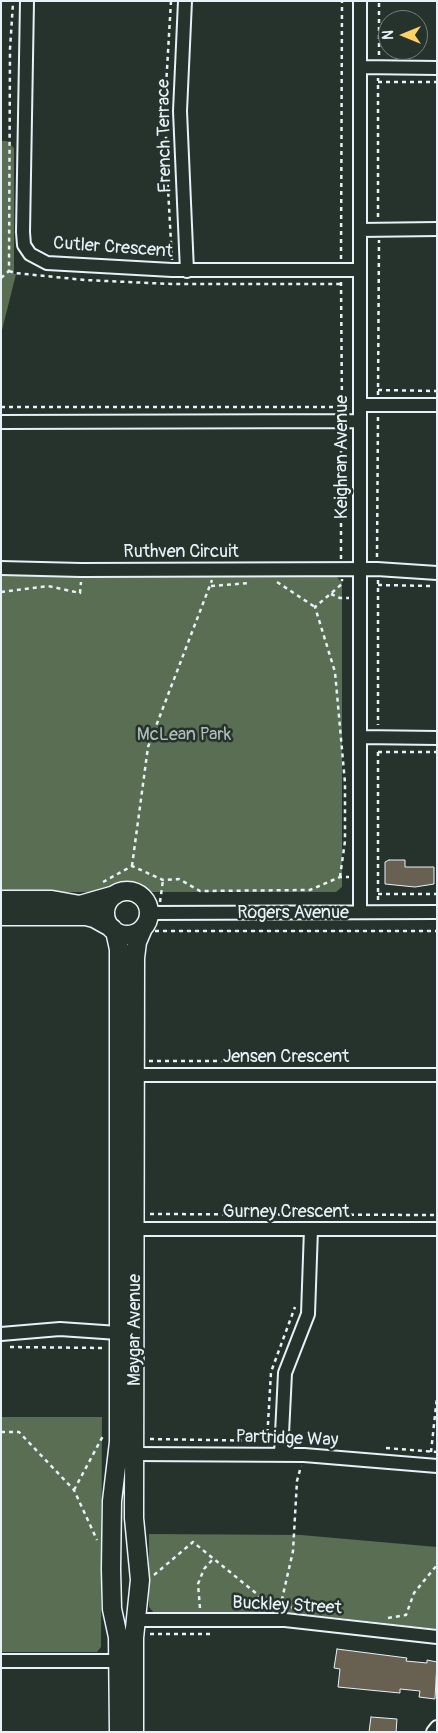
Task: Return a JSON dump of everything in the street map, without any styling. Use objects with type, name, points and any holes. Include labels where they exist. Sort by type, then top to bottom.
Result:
[{"type":"street","name":"Cutler Crescent","points":[[27,1],[23,232],[24,245],[30,254],[47,262],[188,271],[360,270]]},
{"type":"street","name":"French Terrace","points":[[185,1],[180,111],[188,271]]},
{"type":"street","name":"Keighran Avenue","points":[[360,1],[360,912]]},
{"type":"street","points":[[360,67],[437,68]]},
{"type":"street","points":[[360,230],[437,229]]},
{"type":"street","points":[[360,405],[437,405]]},
{"type":"street","points":[[1,422],[360,421]]},
{"type":"street","name":"Ruthven Circuit","points":[[1,568],[81,570],[377,569],[437,573]]},
{"type":"street","points":[[360,737],[437,738]]},
{"type":"street","points":[[1,900],[52,900],[80,905],[128,891],[140,895],[145,900],[147,926]]},
{"type":"street","points":[[113,929],[106,915],[110,900],[115,895]]},
{"type":"street","name":"Rogers Avenue","points":[[1,916],[86,916],[94,918],[126,935],[147,926],[360,912],[437,912]]},
{"type":"street","name":"Maygar Avenue","points":[[134,1732],[126,1661],[118,1636],[111,1592],[111,1509],[127,1454],[136,1333],[135,958],[137,942],[147,926]]},
{"type":"street","name":"Maygar Avenue","points":[[113,929],[119,949],[134,1075]]},
{"type":"street","name":"Jensen Crescent","points":[[134,1075],[437,1075]]},
{"type":"street","name":"Maygar Avenue","points":[[119,1732],[126,1661],[135,1620],[140,1568],[111,1333],[135,1230]]},
{"type":"street","name":"Gurney Crescent","points":[[135,1230],[437,1230]]},
{"type":"street","points":[[281,1454],[285,1373],[308,1314],[304,1230]]},
{"type":"street","points":[[1,1334],[60,1328],[111,1333],[136,1333]]},
{"type":"street","name":"Partridge Way","points":[[127,1454],[304,1454],[437,1466]]},
{"type":"street","points":[[115,1621],[135,1620]]},
{"type":"street","name":"Buckley Street","points":[[135,1620],[286,1620],[437,1636]]},
{"type":"street","points":[[1,1662],[126,1661]]},
{"type":"street","points":[[433,1732],[437,1727]]},
{"type":"path","points":[[1,278],[10,271],[10,49],[14,1]]},
{"type":"path","points":[[341,284],[342,1]]},
{"type":"path","points":[[378,931],[379,1]]},
{"type":"path","points":[[378,82],[437,82]]},
{"type":"path","points":[[378,390],[437,391]]},
{"type":"path","points":[[1,407],[342,407]]},
{"type":"path","points":[[1,592],[48,586],[80,593],[81,570]]},
{"type":"path","points":[[132,866],[148,747],[211,586],[214,570]]},
{"type":"path","points":[[316,607],[342,584],[342,570]]},
{"type":"path","points":[[275,581],[316,607],[335,672],[345,783],[345,841],[340,877]]},
{"type":"path","points":[[211,586],[257,582]]},
{"type":"path","points":[[378,586],[437,586]]},
{"type":"path","points":[[378,752],[437,752]]},
{"type":"path","points":[[132,866],[163,880],[179,879],[200,891],[310,890],[340,877],[378,878]]},
{"type":"path","points":[[99,885],[132,866]]},
{"type":"path","points":[[378,894],[437,894]]},
{"type":"path","points":[[147,926],[155,931],[437,931]]},
{"type":"path","points":[[134,1075],[149,1052]]},
{"type":"path","points":[[135,1230],[150,1214],[150,1206]]},
{"type":"path","points":[[150,1214],[437,1215]]},
{"type":"path","points":[[299,1214],[304,1230]]},
{"type":"path","points":[[268,1441],[271,1372],[296,1301]]},
{"type":"path","points":[[1,1346],[104,1348],[111,1333]]},
{"type":"path","points":[[432,1452],[437,1397]]},
{"type":"path","points":[[74,1490],[104,1434],[104,1425]]},
{"type":"path","points":[[150,1431],[150,1440],[282,1441]]},
{"type":"path","points":[[1,1432],[19,1432],[74,1490],[98,1543]]},
{"type":"path","points":[[383,1448],[437,1452]]},
{"type":"path","points":[[279,1612],[293,1551],[297,1481],[304,1454]]},
{"type":"path","points":[[153,1581],[154,1573],[193,1542],[279,1612]]},
{"type":"path","points":[[206,1621],[199,1605],[198,1584],[204,1569],[213,1559]]},
{"type":"path","points":[[386,1618],[406,1615],[414,1593],[437,1565]]},
{"type":"path","points":[[279,1612],[302,1604],[330,1612]]},
{"type":"path","points":[[150,1634],[216,1634]]},
{"type":"green space","points":[[1,141],[7,141],[14,148],[14,274],[16,274],[1,334]]},
{"type":"green space","name":"McLean Park","points":[[1,576],[337,577],[342,583],[342,887],[336,892],[149,892],[135,886],[117,886],[102,892],[1,892]]},
{"type":"green space","points":[[1,1417],[102,1417],[101,1647],[97,1652],[1,1652]]},
{"type":"green space","points":[[149,1534],[301,1535],[437,1547],[437,1629],[296,1613],[154,1613],[149,1607]]},
{"type":"building","points":[[389,860],[405,860],[405,867],[434,867],[434,884],[415,887],[385,884],[385,862]]},
{"type":"building","points":[[337,1649],[407,1658],[406,1661],[427,1663],[427,1660],[437,1662],[435,1699],[419,1697],[420,1691],[400,1689],[400,1693],[338,1687],[340,1669],[334,1668]]},
{"type":"building","points":[[371,1717],[397,1719],[396,1732],[369,1732]]}]
